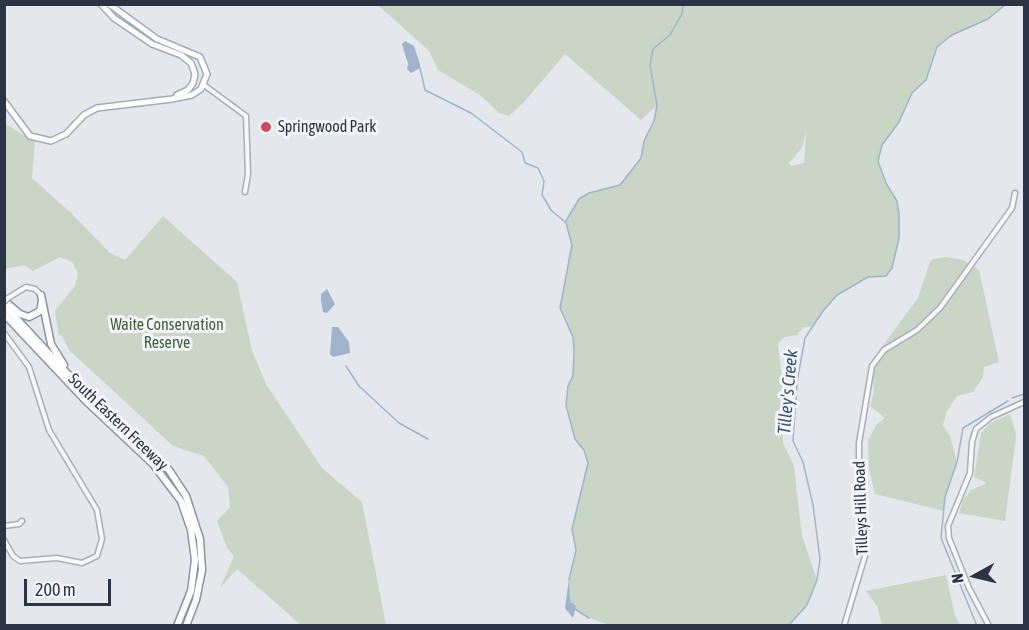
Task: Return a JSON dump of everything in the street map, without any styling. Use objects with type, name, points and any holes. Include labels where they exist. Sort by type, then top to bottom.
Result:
[{"type":"highway","points":[[5,301],[20,314],[29,317],[40,310],[41,295]]},
{"type":"highway","points":[[41,295],[54,351],[100,407]]},
{"type":"highway","name":"South Eastern Freeway","points":[[5,301],[100,407],[169,470],[192,510],[200,539],[202,570],[196,601],[186,626]]},
{"type":"highway","name":"South Eastern Freeway","points":[[4,314],[107,422],[153,464],[181,501],[191,530],[195,560],[191,591],[177,626]]},
{"type":"highway","points":[[4,319],[26,338]]},
{"type":"main road","points":[[4,96],[32,133],[50,138],[60,134],[82,112],[96,105],[176,95],[191,87],[195,80],[194,68],[189,61],[152,44],[114,18],[101,4]]},
{"type":"main road","points":[[4,101],[30,136],[51,141],[66,134],[84,115],[97,108],[187,96],[204,85],[207,71],[200,57],[157,39],[109,4]]},
{"type":"main road","points":[[195,80],[204,85]]},
{"type":"main road","points":[[191,87],[204,85]]},
{"type":"street","points":[[204,85],[246,116],[248,174],[245,192]]},
{"type":"street","name":"Tilleys Hill Road","points":[[844,626],[865,556],[859,492],[859,443],[872,366],[884,351],[917,330],[940,308],[1006,217],[1014,203],[1015,193]]},
{"type":"street","points":[[5,301],[26,287],[33,288],[41,295]]},
{"type":"street","points":[[4,333],[29,367],[49,430],[97,510],[102,539],[97,556],[82,563],[57,558],[20,561],[13,556],[4,540]]},
{"type":"street","points":[[989,626],[969,588],[949,538],[948,526],[970,473],[972,442],[976,429],[992,417],[1024,402]]},
{"type":"street","points":[[4,526],[19,524],[22,521]]},
{"type":"green space","points":[[378,5],[1006,5],[988,19],[952,35],[937,47],[926,80],[912,93],[899,122],[882,145],[878,161],[886,183],[897,201],[899,214],[899,238],[892,268],[886,276],[868,277],[837,295],[812,327],[804,327],[797,335],[785,337],[778,343],[783,389],[783,443],[794,466],[802,536],[817,580],[807,605],[788,625],[610,625],[589,618],[576,610],[576,606],[570,601],[569,578],[576,550],[572,529],[588,463],[584,450],[575,439],[566,405],[568,386],[573,376],[574,351],[573,337],[560,308],[571,245],[566,223],[579,199],[589,193],[620,185],[641,158],[644,141],[654,121],[656,106],[641,120],[565,54],[525,101],[509,116],[499,113],[480,95],[438,70],[429,51]],"holes":[[[806,131],[804,163],[791,166],[789,163],[802,148]]]},
{"type":"green space","name":"Waite Conservation Reserve","points":[[4,123],[35,142],[32,178],[70,212],[110,253],[125,260],[163,216],[237,282],[252,351],[267,386],[322,468],[362,502],[386,625],[301,625],[237,569],[220,588],[234,556],[227,548],[217,521],[230,507],[228,487],[204,456],[173,446],[69,350],[61,334],[59,336],[55,311],[75,286],[78,273],[72,262],[60,257],[33,271],[24,265],[5,269]]},
{"type":"green space","points":[[946,257],[963,260],[979,270],[999,362],[984,367],[983,377],[973,392],[957,396],[947,411],[943,425],[950,436],[957,462],[945,497],[944,511],[875,494],[869,469],[868,440],[877,424],[885,418],[870,406],[874,393],[872,360],[918,298],[930,262],[933,259]]},
{"type":"green space","points":[[1010,414],[1016,434],[1005,521],[959,513],[963,500],[971,490],[987,483],[974,477],[981,433],[990,423]]},
{"type":"green space","points":[[946,575],[955,616],[960,625],[882,625],[877,606],[866,591]]},
{"type":"water","points":[[405,41],[414,46],[420,64],[420,68],[411,73],[407,69],[408,64],[402,44]]},
{"type":"water","points":[[327,289],[335,304],[327,313],[323,312],[321,294]]},
{"type":"water","points":[[332,327],[338,327],[349,342],[350,353],[333,357],[330,354]]},
{"type":"water","points":[[569,578],[570,601],[576,606],[573,618],[565,608]]},
{"type":"waterway","points":[[566,221],[579,199],[589,193],[620,185],[641,158],[644,141],[654,121],[657,105],[650,65],[653,49],[670,35],[682,14],[683,4]]},
{"type":"waterway","name":"Tilley's Creek","points":[[788,626],[807,605],[817,580],[820,559],[813,505],[803,462],[793,441],[797,382],[805,338],[837,295],[868,277],[886,276],[892,268],[899,238],[899,214],[897,201],[886,183],[878,161],[882,145],[899,122],[912,93],[926,80],[937,47],[952,35],[988,19],[1006,4]]},
{"type":"waterway","points":[[420,68],[425,90],[471,113],[522,152],[525,163],[538,168],[544,181],[542,195],[551,210],[566,223],[572,245],[560,308],[573,337],[574,351],[573,376],[568,386],[566,405],[575,439],[584,450],[588,463],[572,529],[576,550],[569,580]]},
{"type":"waterway","points":[[346,366],[359,386],[399,423],[428,439]]},
{"type":"waterway","points":[[1012,398],[1024,394]]},
{"type":"waterway","points":[[977,626],[941,538],[945,497],[957,462],[963,428],[1008,401]]},
{"type":"waterway","points":[[575,609],[589,618]]},
{"type":"place","name":"Springwood Park","points":[[266,127]]}]
